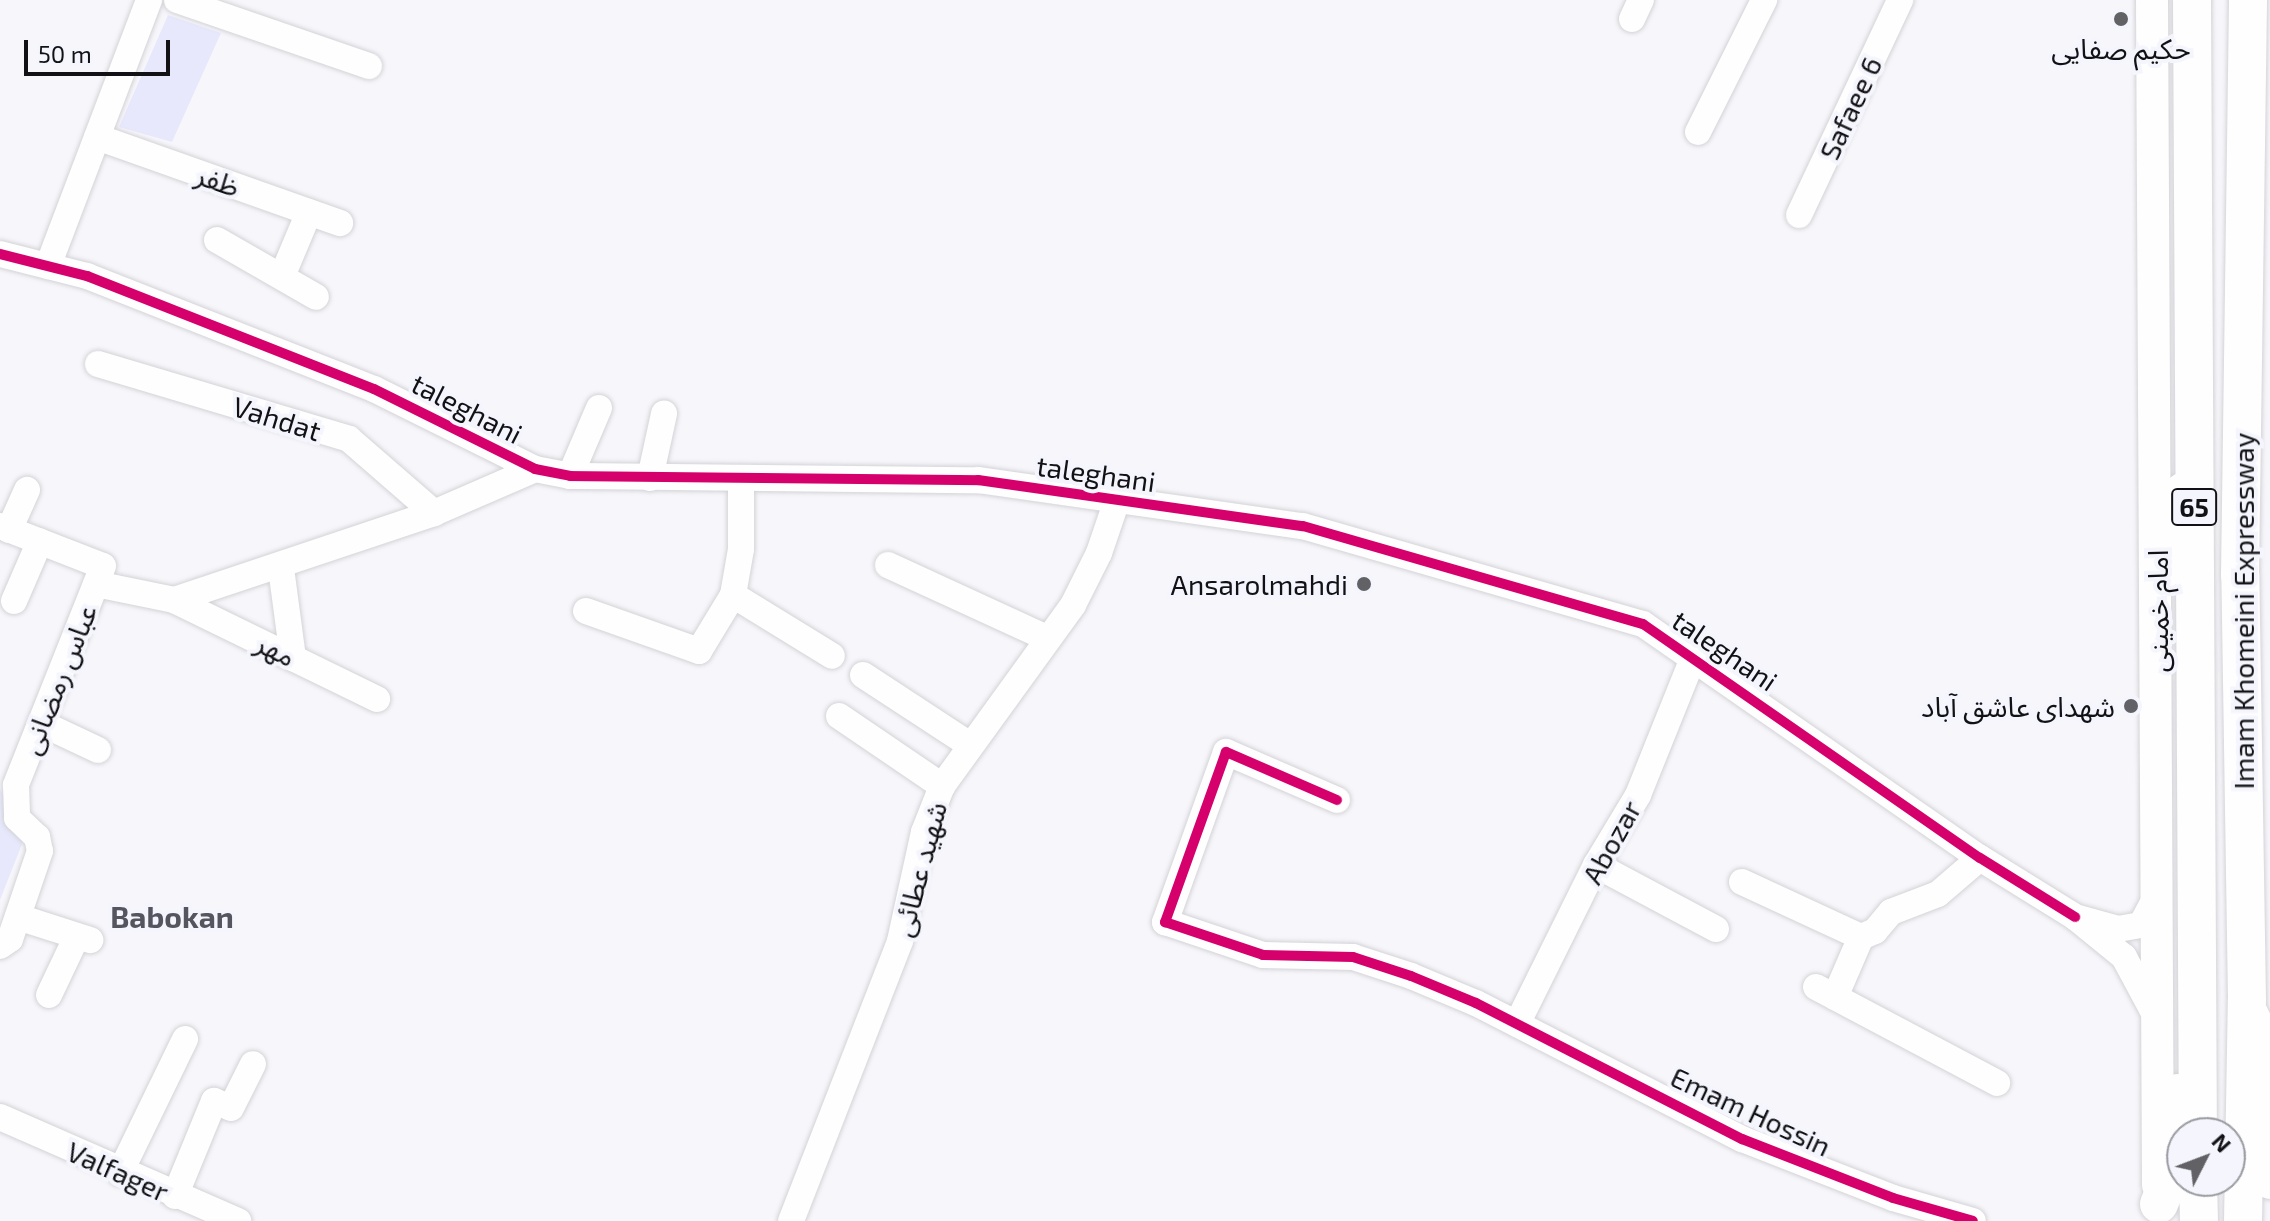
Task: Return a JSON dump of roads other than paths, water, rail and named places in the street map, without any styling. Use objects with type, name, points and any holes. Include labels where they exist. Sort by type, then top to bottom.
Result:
[{"type":"highway","name":"Imam Khomeini Expressway","points":[[2192,0],[2198,1117]]},
{"type":"highway","name":"Imam Khomeini Expressway","points":[[2243,1221],[2247,1000],[2240,575],[2250,156],[2248,0]]},
{"type":"highway","points":[[2250,156],[2270,194]]},
{"type":"highway","points":[[2158,578],[2194,455]]},
{"type":"highway","points":[[2160,1212],[2174,1167],[2179,1070],[2198,1014]]},
{"type":"highway","points":[[2198,1197],[2199,1221]]},
{"type":"main road","name":"امام خمینی","points":[[2152,0],[2158,578],[2155,1015],[2160,1212]]},
{"type":"main road","points":[[2247,1000],[2265,1040],[2270,1183]]},
{"type":"street","points":[[0,254],[48,266],[149,0]]},
{"type":"street","points":[[177,0],[369,66]]},
{"type":"street","points":[[1698,132],[1764,0]]},
{"type":"street","name":"Safaee 6","points":[[1799,215],[1900,0]]},
{"type":"street","name":"ظفر","points":[[97,137],[340,223]]},
{"type":"street","points":[[283,274],[309,212]]},
{"type":"street","points":[[217,240],[283,274],[316,297]]},
{"type":"street","name":"taleghani","points":[[48,266],[87,276],[374,389],[535,469],[570,476],[650,478],[978,480],[1303,526],[1643,624],[1694,656],[1980,858],[2075,917]]},
{"type":"street","name":"Vahdat","points":[[98,364],[349,439],[434,513]]},
{"type":"street","points":[[570,476],[599,408]]},
{"type":"street","points":[[650,478],[664,414]]},
{"type":"street","points":[[27,490],[5,528],[103,566],[96,584],[174,600],[281,568],[434,513],[535,469]]},
{"type":"street","points":[[586,611],[699,651],[733,595],[741,549],[741,479]]},
{"type":"street","name":"شهید عطائی","points":[[791,1221],[900,941],[924,832],[942,786],[1073,605],[1099,553],[1117,500]]},
{"type":"street","points":[[14,601],[40,541]]},
{"type":"street","points":[[888,565],[1047,638]]},
{"type":"street","points":[[281,568],[293,658]]},
{"type":"street","name":"عباس رمضانی","points":[[0,946],[10,939],[40,851],[37,837],[17,818],[16,785],[96,584]]},
{"type":"street","points":[[733,595],[832,656]]},
{"type":"street","name":"مهر","points":[[174,600],[377,699]]},
{"type":"street","name":"Abozar","points":[[1517,1024],[1596,865],[1638,795],[1694,656]]},
{"type":"street","points":[[863,675],[970,745]]},
{"type":"street","points":[[839,716],[942,786]]},
{"type":"street","points":[[41,723],[98,750]]},
{"type":"street","name":"Emam Hossin","points":[[1337,800],[1226,752],[1165,922],[1263,955],[1353,957],[1476,1003],[1742,1139],[1893,1198],[1973,1221]]},
{"type":"street","points":[[1980,858],[1938,894],[1891,912],[1875,931],[1861,937],[1825,992],[1997,1083]]},
{"type":"street","points":[[1596,865],[1716,929]]},
{"type":"street","points":[[1742,882],[1861,937]]},
{"type":"street","points":[[2075,917],[2118,929],[2141,925],[2157,895]]},
{"type":"street","points":[[18,917],[84,938],[49,995]]},
{"type":"street","points":[[2075,917],[2124,957],[2155,1015]]},
{"type":"street","points":[[120,1173],[185,1039]]},
{"type":"street","points":[[175,1196],[214,1101],[231,1108],[253,1064]]},
{"type":"street","name":"Valfager","points":[[0,1117],[120,1173],[238,1221]]},
{"type":"place","name":"حکیم صفایی","points":[[2121,19]]},
{"type":"place","name":"Ansarolmahdi","points":[[1364,584]]},
{"type":"place","name":"شهدای عاشق آباد","points":[[2131,706]]},
{"type":"district","name":"Babokan","points":[[172,916]]}]
